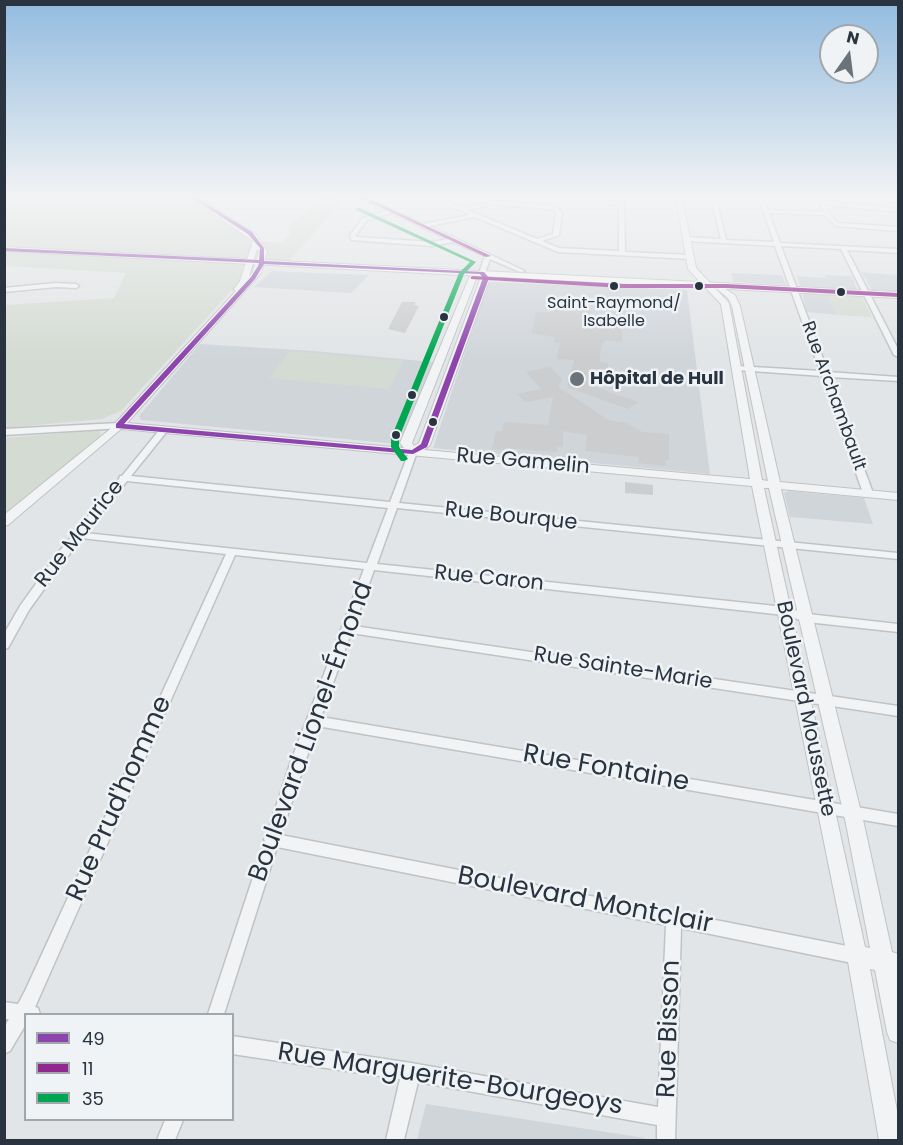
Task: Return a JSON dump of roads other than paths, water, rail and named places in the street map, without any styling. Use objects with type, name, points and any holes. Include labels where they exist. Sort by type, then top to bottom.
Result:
[{"type":"main road","points":[[15,251],[214,259],[251,258]]},
{"type":"main road","points":[[19,251],[251,258],[262,263],[604,285],[749,287],[898,295]]},
{"type":"main road","points":[[683,284],[694,280],[696,275]]},
{"type":"main road","points":[[480,276],[711,286]]},
{"type":"main road","points":[[732,297],[730,293],[733,290],[749,287]]},
{"type":"street","points":[[235,296],[244,281],[253,251]]},
{"type":"street","points":[[4,522],[119,426],[253,278],[262,263],[263,251]]},
{"type":"street","points":[[478,251],[522,271]]},
{"type":"street","points":[[575,251],[690,259],[711,286]]},
{"type":"street","points":[[689,251],[692,269],[696,275],[732,297]]},
{"type":"street","name":"Rue Archambault","points":[[781,251],[868,493]]},
{"type":"street","points":[[845,251],[898,355]]},
{"type":"street","points":[[480,276],[488,256]]},
{"type":"street","name":"Boulevard Lionel-Émond","points":[[413,452],[406,443],[480,276]]},
{"type":"street","name":"Boulevard Lionel-Émond","points":[[216,1013],[271,839],[413,452],[424,445],[480,276]]},
{"type":"street","points":[[4,290],[60,285],[76,286]]},
{"type":"street","name":"Boulevard Moussette","points":[[711,286],[725,303],[757,483],[857,956],[891,1140]]},
{"type":"street","name":"Boulevard Moussette","points":[[732,297],[736,306],[774,484],[852,812],[892,963],[898,1032]]},
{"type":"street","points":[[737,368],[898,379]]},
{"type":"street","name":"Rue Gamelin","points":[[4,432],[119,426],[898,496]]},
{"type":"street","name":"Rue Maurice","points":[[4,645],[36,591],[123,478],[164,430]]},
{"type":"street","name":"Rue Bourque","points":[[123,478],[898,556]]},
{"type":"street","name":"Rue Caron","points":[[78,535],[785,611],[807,618],[898,628]]},
{"type":"street","name":"Rue Prud'homme","points":[[28,1013],[232,551]]},
{"type":"street","name":"Rue Sainte-Marie","points":[[348,629],[898,711]]},
{"type":"street","name":"Rue Fontaine","points":[[314,721],[898,820]]},
{"type":"street","name":"Boulevard Montclair","points":[[271,839],[892,963]]},
{"type":"street","name":"Rue Bisson","points":[[666,1140],[674,918]]},
{"type":"street","points":[[4,1010],[24,1013]]},
{"type":"street","name":"Rue Prud'homme","points":[[4,1045],[24,1019]]},
{"type":"street","name":"Rue Marguerite-Bourgeoys","points":[[234,1045],[411,1072],[667,1118]]},
{"type":"street","points":[[395,1140],[411,1072]]},
{"type":"street","points":[[166,1140],[173,1121]]},
{"type":"place","name":"Saint-Raymond/ Isabelle","points":[[614,286]]},
{"type":"place","name":"Hôpital de Hull","points":[[577,379]]}]
